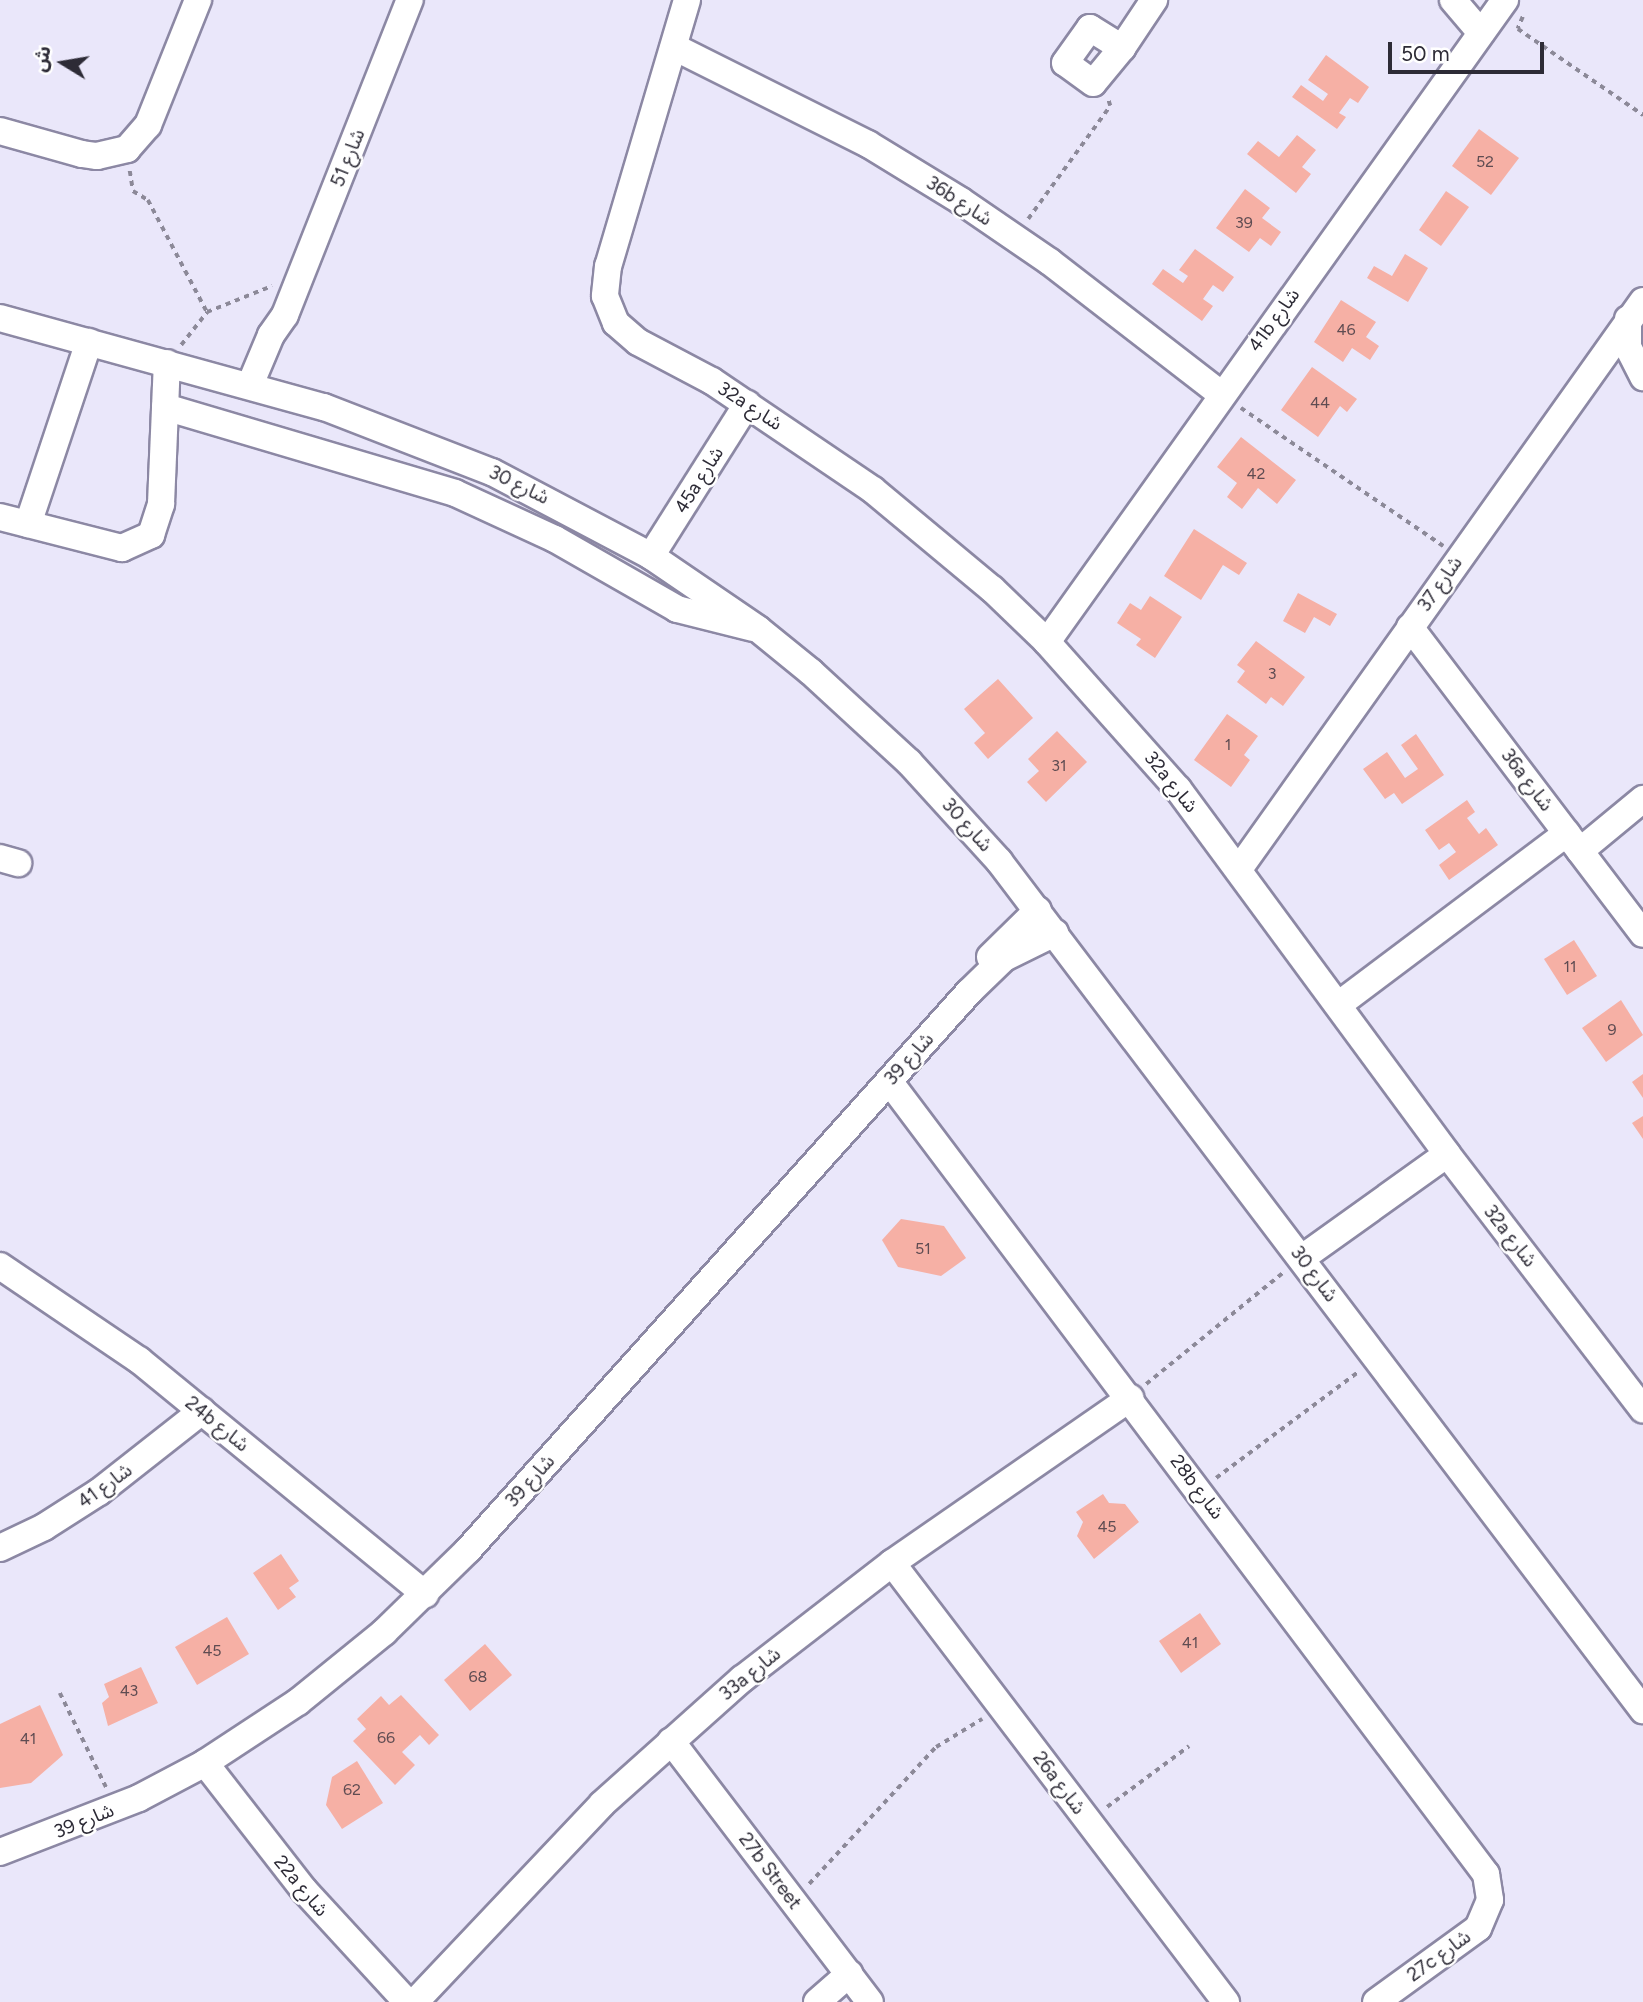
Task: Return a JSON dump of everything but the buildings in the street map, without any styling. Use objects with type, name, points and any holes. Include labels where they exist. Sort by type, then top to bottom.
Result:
[{"type":"street","points":[[0,131],[82,154],[105,155],[127,149],[148,125],[198,0]]},
{"type":"street","name":"شارع 51","points":[[258,387],[271,335],[285,316],[410,0]]},
{"type":"street","name":"32a شارع","points":[[687,0],[608,266],[605,281],[609,310],[626,334],[747,404],[904,514],[1047,642],[1178,789],[1447,1154],[1643,1409]]},
{"type":"street","points":[[1122,48],[1094,29],[1083,32],[1065,63],[1090,83],[1099,80],[1122,48],[1154,0]]},
{"type":"street","points":[[1453,0],[1481,33]]},
{"type":"street","name":"41b شارع","points":[[1047,642],[1221,394],[1481,33],[1510,5]]},
{"type":"street","name":"36b شارع","points":[[674,47],[868,144],[1014,238],[1221,394]]},
{"type":"street","points":[[1635,310],[1629,347],[1643,377]]},
{"type":"street","name":"شارع 37","points":[[1239,869],[1635,310]]},
{"type":"street","name":"شارع 30","points":[[0,317],[258,387],[436,448],[546,498],[651,556],[758,629],[909,762],[1038,911],[1643,1710]]},
{"type":"street","points":[[28,524],[89,342]]},
{"type":"street","points":[[0,517],[122,548],[151,535],[161,504],[167,363]]},
{"type":"street","name":"45a شارع","points":[[651,556],[747,404]]},
{"type":"street","points":[[164,407],[455,493],[555,539],[677,609],[758,629]]},
{"type":"street","name":"36a شارع","points":[[1410,626],[1643,934]]},
{"type":"street","points":[[1338,1005],[1574,842],[1643,799]]},
{"type":"street","name":"شارع 39","points":[[969,992],[991,956],[1038,911]]},
{"type":"street","name":"شارع 39","points":[[0,1852],[116,1807],[205,1763],[309,1694],[425,1594],[969,992],[1004,958],[1055,933]]},
{"type":"street","name":"28b شارع","points":[[889,1081],[1478,1861],[1490,1900]]},
{"type":"street","points":[[1301,1258],[1447,1154]]},
{"type":"street","name":"24b شارع","points":[[0,1266],[105,1336],[202,1411],[425,1594]]},
{"type":"street","name":"33a شارع","points":[[415,2002],[537,1869],[671,1741],[892,1563],[1129,1398]]},
{"type":"street","name":"شارع 41","points":[[0,1548],[44,1527],[99,1492],[202,1411]]},
{"type":"street","name":"26a شارع","points":[[892,1563],[1226,2002]]},
{"type":"street","name":"27b Street","points":[[671,1741],[870,2002]]},
{"type":"street","name":"22a شارع","points":[[205,1763],[312,1900],[407,2002]]},
{"type":"street","name":"27c شارع","points":[[1376,2002],[1467,1938],[1478,1928],[1490,1900]]},
{"type":"street","points":[[817,2002],[849,1974]]},
{"type":"path","points":[[1510,5],[1524,18],[1518,29],[1643,115]]},
{"type":"path","points":[[1014,238],[1110,106],[1099,80]]},
{"type":"path","points":[[127,149],[132,191],[148,200],[207,312]]},
{"type":"path","points":[[167,363],[207,312],[302,275]]},
{"type":"path","points":[[1221,394],[1459,557]]},
{"type":"path","points":[[1129,1398],[1301,1258]]},
{"type":"path","points":[[1199,1491],[1377,1358]]},
{"type":"path","points":[[60,1693],[116,1807]]},
{"type":"path","points":[[792,1899],[936,1747],[1002,1707]]},
{"type":"path","points":[[1088,1821],[1189,1746]]}]
